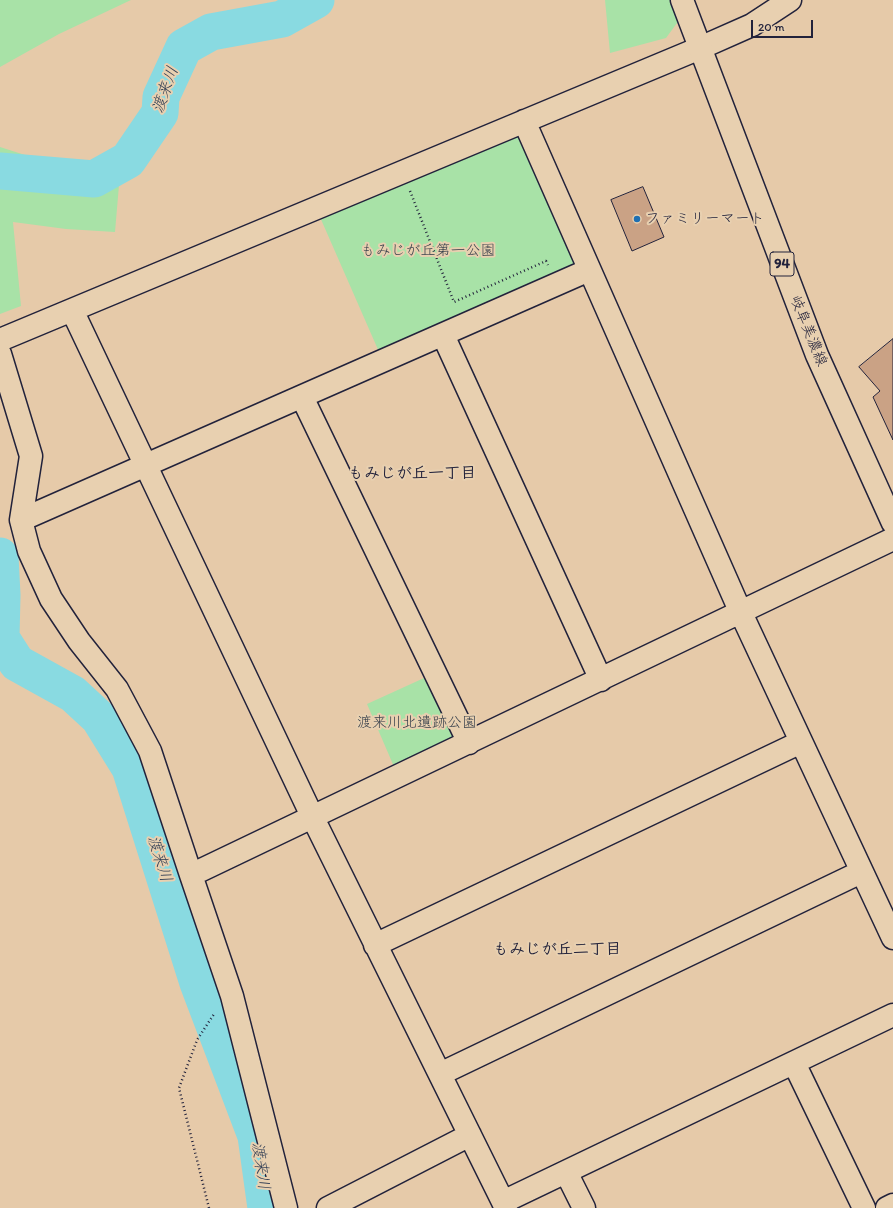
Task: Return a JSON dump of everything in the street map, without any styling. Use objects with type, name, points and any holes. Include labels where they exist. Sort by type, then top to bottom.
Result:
[{"type":"street","name":"岐阜美濃線","points":[[682,0],[817,356],[893,523]]},
{"type":"street","points":[[0,340],[700,48],[752,25],[790,0]]},
{"type":"street","points":[[524,121],[741,613],[800,742],[893,938]]},
{"type":"street","points":[[21,520],[589,270]]},
{"type":"street","points":[[72,310],[312,816],[505,1205],[566,1172],[893,1015]]},
{"type":"street","points":[[443,335],[601,680]]},
{"type":"street","points":[[0,354],[31,456],[21,520],[29,551],[51,599],[79,641],[117,689],[150,751],[232,996],[286,1208]]},
{"type":"street","points":[[302,397],[469,743]]},
{"type":"street","points":[[191,875],[893,539]]},
{"type":"street","points":[[376,945],[800,742]]},
{"type":"street","points":[[440,1074],[861,872]]},
{"type":"street","points":[[794,1063],[864,1208]]},
{"type":"street","points":[[328,1208],[470,1135]]},
{"type":"street","points":[[566,1172],[584,1208]]},
{"type":"street","points":[[887,1208],[893,1205]]},
{"type":"path","points":[[402,173],[454,302],[546,261],[557,285]]},
{"type":"path","points":[[209,1208],[178,1088],[197,1040],[216,1011]]},
{"type":"green space","points":[[0,0],[131,0],[59,34],[0,67]]},
{"type":"green space","points":[[605,0],[694,0],[666,38],[610,53]]},
{"type":"green space","name":"もみじが丘第一公園","points":[[524,121],[589,270],[383,361],[316,208]]},
{"type":"green space","points":[[0,147],[119,185],[115,232],[66,229],[13,222],[21,306],[0,314]]},
{"type":"green space","name":"渡来川北遺跡公園","points":[[435,673],[469,743],[398,776],[367,704]]},
{"type":"building","name":"ファミリーマート","points":[[643,187],[664,237],[632,251],[611,200]]},
{"type":"building","points":[[893,339],[893,440],[873,397],[880,391],[859,367]]},
{"type":"waterway","name":"渡来川","points":[[0,171],[94,179],[128,160],[160,113],[161,97],[184,47],[211,32],[282,19],[316,0]]},
{"type":"waterway","name":"渡来川","points":[[0,556],[2,595],[1,638],[17,663],[73,694],[99,718],[130,768],[198,983],[256,1136],[266,1208]]},
{"type":"place","name":"ファミリーマート","points":[[637,219]]},
{"type":"district","name":"もみじが丘一丁目","points":[[412,474]]},
{"type":"district","name":"もみじが丘二丁目","points":[[557,950]]}]
